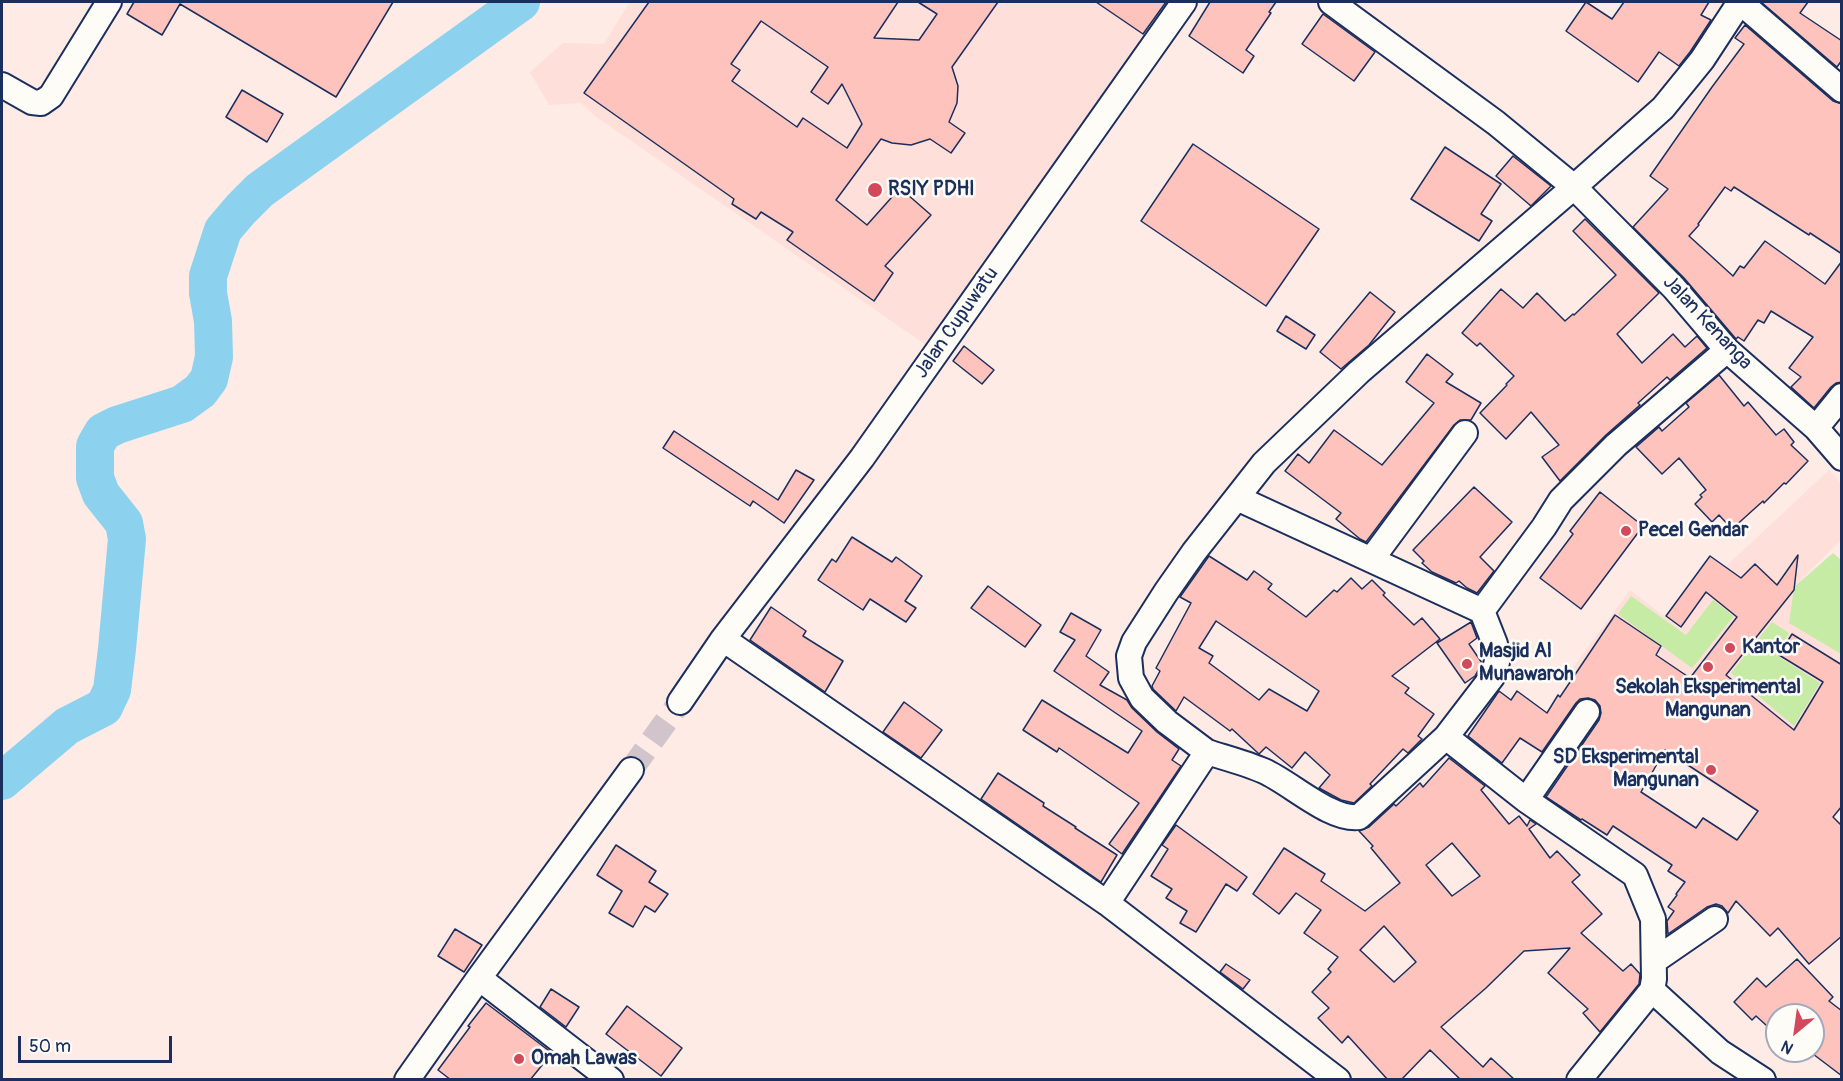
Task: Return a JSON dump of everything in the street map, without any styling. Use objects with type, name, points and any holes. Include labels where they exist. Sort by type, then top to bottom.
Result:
[{"type":"street","points":[[2,85],[32,102],[42,103],[51,96],[108,2]]},
{"type":"street","name":"Jalan Cupuwatu","points":[[680,702],[723,639],[862,458],[1184,2]]},
{"type":"street","name":"Jalan Kenanga","points":[[1331,2],[1496,123],[1574,187],[1674,288],[1728,350],[1816,428],[1842,458]]},
{"type":"street","points":[[1237,498],[1482,611],[1495,644],[1497,662],[1492,677],[1446,737],[1359,817],[1351,818],[1330,811],[1265,772],[1207,752],[1167,722],[1142,698],[1131,678],[1129,656],[1134,642],[1166,592],[1194,552],[1264,463],[1359,372],[1663,108],[1702,60],[1740,2],[1842,90]]},
{"type":"street","points":[[1482,611],[1544,527],[1561,500],[1616,445],[1728,350]]},
{"type":"street","points":[[1816,428],[1842,396]]},
{"type":"street","points":[[1371,560],[1465,433]]},
{"type":"street","points":[[723,639],[1107,903],[1338,1080]]},
{"type":"street","points":[[1526,800],[1587,712]]},
{"type":"street","points":[[1446,737],[1526,800],[1635,875],[1653,919],[1652,990],[1579,1080]]},
{"type":"street","points":[[1107,903],[1207,752]]},
{"type":"street","points":[[407,1080],[631,770]]},
{"type":"street","points":[[1654,961],[1715,919]]},
{"type":"street","points":[[479,978],[611,1080]]},
{"type":"street","points":[[1652,990],[1720,1052],[1763,1080]]},
{"type":"shaded area","name":"RSIY PDHI","points":[[1176,2],[997,264],[926,345],[595,116],[581,103],[549,105],[530,72],[563,43],[604,44],[629,3]]},
{"type":"shaded area","name":"Sekolah Eksperimental Mangunan","points":[[1829,470],[1841,483],[1841,540],[1794,587],[1789,622],[1841,654],[1841,808],[1808,843],[1665,754],[1564,680],[1630,590],[1681,629],[1721,571]]},
{"type":"green space","points":[[1833,553],[1841,560],[1841,654],[1789,623],[1794,587]]},
{"type":"green space","points":[[1631,596],[1686,635],[1713,600],[1734,616],[1692,668],[1618,614]]},
{"type":"green space","points":[[1772,622],[1789,633],[1776,655],[1820,683],[1794,726],[1731,673]]},
{"type":"building","points":[[134,2],[393,2],[336,97],[180,4],[162,35],[127,14]]},
{"type":"building","points":[[649,2],[898,2],[874,38],[919,40],[937,14],[918,2],[998,2],[952,67],[958,86],[957,103],[949,122],[965,133],[951,153],[930,139],[911,145],[881,139],[836,200],[867,225],[900,188],[931,215],[885,266],[893,273],[874,301],[787,240],[793,232],[761,212],[756,219],[732,204],[734,199],[584,93]],"holes":[[[761,21],[828,67],[811,92],[828,104],[842,84],[862,124],[847,148],[803,118],[797,127],[732,81],[740,70],[731,64]]]},
{"type":"building","points":[[1096,2],[1166,2],[1143,34]]},
{"type":"building","points":[[1210,2],[1276,2],[1246,50],[1254,56],[1243,73],[1189,36]]},
{"type":"building","points":[[1586,2],[1612,19],[1624,2],[1709,2],[1701,15],[1711,20],[1679,66],[1659,52],[1638,82],[1566,31]]},
{"type":"building","points":[[1761,2],[1808,2],[1800,13],[1842,41],[1842,60],[1837,67]]},
{"type":"building","points":[[1323,14],[1375,52],[1354,81],[1302,44]]},
{"type":"building","points":[[1745,25],[1833,101],[1842,104],[1842,254],[1734,187],[1731,191],[1725,187],[1689,236],[1733,276],[1740,266],[1744,268],[1765,241],[1825,284],[1842,261],[1842,382],[1831,387],[1814,408],[1791,387],[1801,377],[1789,368],[1813,337],[1771,311],[1764,323],[1758,320],[1744,341],[1738,337],[1736,339],[1684,278],[1633,227],[1668,189],[1650,176],[1744,44],[1735,38]]},
{"type":"building","points":[[242,90],[283,114],[267,142],[226,117]]},
{"type":"building","points":[[1193,144],[1319,229],[1266,306],[1141,221]]},
{"type":"building","points":[[1445,147],[1501,184],[1481,214],[1492,221],[1479,241],[1411,199]]},
{"type":"building","points":[[1513,156],[1551,186],[1531,206],[1496,176]]},
{"type":"building","points":[[1585,219],[1659,293],[1617,334],[1642,363],[1673,334],[1685,347],[1697,336],[1707,348],[1670,380],[1667,377],[1638,403],[1640,405],[1560,481],[1542,457],[1559,445],[1531,412],[1506,439],[1480,413],[1514,376],[1480,343],[1477,346],[1462,333],[1501,289],[1523,308],[1537,293],[1565,321],[1574,315],[1616,275],[1573,231]]},
{"type":"building","points":[[1370,292],[1395,312],[1369,345],[1341,369],[1320,352]]},
{"type":"building","points":[[1286,316],[1315,335],[1306,349],[1277,331]]},
{"type":"building","points":[[964,346],[994,370],[982,384],[953,361]]},
{"type":"building","points":[[1427,354],[1453,374],[1446,382],[1481,403],[1471,420],[1460,420],[1454,425],[1366,542],[1336,519],[1341,513],[1285,471],[1298,454],[1309,463],[1334,430],[1382,465],[1434,403],[1406,382]]},
{"type":"building","points":[[1719,375],[1744,406],[1748,402],[1776,435],[1784,429],[1794,442],[1791,445],[1808,461],[1786,484],[1784,483],[1732,529],[1719,515],[1712,522],[1695,504],[1706,490],[1679,458],[1662,474],[1636,447],[1659,427],[1662,431],[1689,407],[1686,403]]},
{"type":"building","points":[[674,431],[778,500],[796,470],[814,480],[784,523],[753,501],[750,506],[663,448]]},
{"type":"building","points":[[1474,487],[1512,522],[1480,557],[1494,571],[1477,593],[1459,581],[1456,583],[1432,572],[1413,550]]},
{"type":"building","points":[[1600,492],[1643,526],[1581,609],[1540,578],[1573,534],[1570,531]]},
{"type":"building","points":[[852,537],[892,562],[896,557],[922,576],[905,601],[916,608],[906,622],[870,599],[863,610],[818,580],[832,559],[836,562]]},
{"type":"building","points":[[1798,555],[1794,590],[1726,675],[1794,730],[1823,682],[1779,655],[1792,634],[1842,665],[1842,806],[1833,817],[1842,826],[1842,936],[1809,964],[1778,928],[1770,936],[1736,901],[1728,913],[1722,906],[1716,904],[1707,907],[1668,934],[1667,921],[1674,911],[1668,907],[1685,882],[1668,871],[1672,865],[1613,826],[1607,835],[1546,797],[1599,720],[1600,706],[1595,700],[1580,699],[1542,752],[1520,738],[1502,763],[1468,736],[1499,691],[1511,700],[1517,691],[1547,713],[1615,615],[1661,646],[1656,655],[1690,678],[1737,617],[1706,592],[1681,627],[1666,616],[1710,556],[1741,578],[1755,564],[1777,585]],"holes":[[[1665,750],[1758,811],[1737,840],[1703,818],[1696,828],[1641,792]]]},
{"type":"building","points":[[1209,556],[1247,580],[1254,571],[1272,584],[1268,589],[1306,617],[1334,590],[1337,592],[1351,578],[1362,589],[1372,580],[1385,593],[1383,595],[1414,625],[1422,618],[1440,639],[1392,676],[1409,688],[1405,693],[1434,714],[1418,736],[1422,739],[1408,753],[1403,749],[1370,784],[1372,786],[1354,803],[1341,800],[1319,788],[1330,775],[1305,752],[1292,768],[1266,747],[1259,754],[1232,729],[1230,731],[1184,697],[1176,711],[1152,686],[1160,671],[1156,668],[1191,603],[1180,597]],"holes":[[[1216,621],[1319,691],[1307,711],[1269,689],[1259,700],[1209,663],[1213,656],[1199,648]]]},
{"type":"building","points":[[988,586],[1041,625],[1025,647],[971,608]]},
{"type":"building","points":[[771,607],[806,631],[803,636],[843,661],[825,692],[750,640]]},
{"type":"building","points":[[1071,613],[1101,630],[1086,656],[1109,672],[1100,685],[1127,700],[1132,708],[1157,732],[1179,749],[1172,760],[1181,766],[1122,854],[1109,844],[1139,803],[1059,748],[1057,752],[1023,730],[1042,700],[1128,753],[1142,731],[1054,671],[1075,640],[1060,632]]},
{"type":"building","points":[[1471,622],[1477,638],[1469,644],[1482,663],[1475,676],[1465,683],[1437,643]]},
{"type":"building","points":[[904,702],[942,730],[921,758],[883,732]]},
{"type":"building","points":[[1449,758],[1485,786],[1481,790],[1509,824],[1519,816],[1527,826],[1530,820],[1536,824],[1529,829],[1550,858],[1557,851],[1580,875],[1572,882],[1602,914],[1581,933],[1623,971],[1631,964],[1640,974],[1639,984],[1600,1032],[1583,1013],[1588,1009],[1548,973],[1570,948],[1524,951],[1441,1027],[1483,1067],[1491,1058],[1515,1080],[1461,1080],[1430,1050],[1401,1080],[1388,1080],[1348,1036],[1342,1043],[1318,1018],[1329,1008],[1312,992],[1331,972],[1328,969],[1338,957],[1304,933],[1321,910],[1296,893],[1279,914],[1253,894],[1284,848],[1325,874],[1321,881],[1365,911],[1400,883],[1359,831],[1369,827],[1394,804],[1396,806],[1420,783],[1423,787]],"holes":[[[1452,843],[1480,876],[1452,896],[1426,865]],[[1384,926],[1416,962],[1394,982],[1360,950]]]},
{"type":"building","points":[[998,773],[1117,855],[1101,882],[981,799]]},
{"type":"building","points":[[1176,825],[1247,877],[1237,891],[1226,884],[1196,932],[1180,923],[1187,911],[1166,898],[1172,889],[1151,876],[1168,849],[1162,845]]},
{"type":"building","points":[[616,845],[656,871],[649,882],[668,894],[655,912],[645,906],[633,927],[609,913],[622,891],[597,875]]},
{"type":"building","points":[[455,929],[482,945],[464,972],[438,956]]},
{"type":"building","points":[[1797,959],[1833,997],[1829,1001],[1842,1011],[1842,1076],[1825,1063],[1825,1003],[1765,1003],[1765,1024],[1756,1016],[1752,1020],[1734,1002],[1757,978],[1766,987]]},
{"type":"building","points":[[1226,964],[1250,980],[1243,989],[1220,972]]},
{"type":"building","points":[[551,989],[579,1007],[566,1027],[540,1007]]},
{"type":"building","points":[[486,1003],[552,1053],[530,1080],[451,1080],[438,1070]]},
{"type":"building","points":[[627,1006],[682,1048],[661,1076],[606,1034]]},
{"type":"waterway","points":[[2,781],[67,726],[104,707],[112,690],[127,539],[124,523],[101,494],[95,478],[95,446],[103,432],[117,425],[182,404],[200,391],[209,379],[214,357],[208,276],[223,230],[260,190],[521,2]]},
{"type":"tunnel","points":[[631,770],[680,702]]},
{"type":"place","name":"RSIY PDHI","points":[[875,190]]},
{"type":"place","name":"Pecel Gendar","points":[[1626,531]]},
{"type":"place","name":"Kantor","points":[[1730,648]]},
{"type":"place","name":"Masjid Al Munawaroh","points":[[1467,664]]},
{"type":"place","name":"Sekolah Eksperimental Mangunan","points":[[1708,667]]},
{"type":"place","name":"SD Eksperimental Mangunan","points":[[1711,770]]},
{"type":"place","name":"Omah Lawas","points":[[519,1059]]}]
